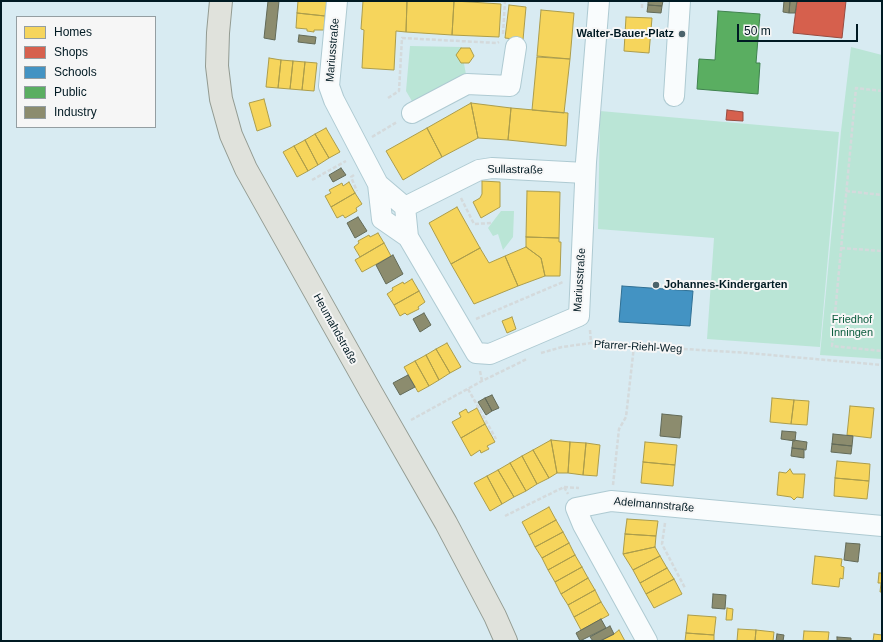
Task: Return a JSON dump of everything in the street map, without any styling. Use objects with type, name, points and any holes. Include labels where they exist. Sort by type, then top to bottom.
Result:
[{"type":"main road","name":"Heumahdstraße","points":[[221,1],[217,66],[221,99],[232,135],[246,168],[371,392],[446,522],[506,641]]},
{"type":"street","name":"Mariusstraße","points":[[337,1],[329,86],[334,100],[378,184],[382,219],[408,237]]},
{"type":"street","name":"Mariusstraße","points":[[378,184],[406,207],[408,237],[459,327],[476,353],[490,354],[579,316],[585,173],[599,1]]},
{"type":"street","points":[[674,96],[680,1]]},
{"type":"street","points":[[412,113],[467,84],[510,86],[516,47]]},
{"type":"street","name":"Sullastraße","points":[[406,207],[479,170],[492,168],[585,173]]},
{"type":"street","name":"Adelmannstraße","points":[[576,508],[611,501],[882,526]]},
{"type":"street","points":[[576,508],[583,525],[647,641]]},
{"type":"path","points":[[312,180],[412,113],[399,91],[402,38],[497,43],[503,39],[505,1]]},
{"type":"path","points":[[642,1],[642,8]]},
{"type":"path","points":[[882,91],[856,88],[832,346],[882,351]]},
{"type":"path","points":[[388,98],[399,91]]},
{"type":"path","points":[[454,183],[474,224],[492,223]]},
{"type":"path","points":[[846,191],[882,195]]},
{"type":"path","points":[[840,248],[882,251]]},
{"type":"path","points":[[459,327],[581,275]]},
{"type":"path","name":"Pfarrer-Riehl-Weg","points":[[537,355],[562,347],[591,343],[748,353],[882,365]]},
{"type":"path","points":[[611,501],[619,429],[626,417],[634,346]]},
{"type":"path","points":[[407,414],[411,420],[482,381],[530,358]]},
{"type":"path","points":[[468,389],[496,439]]},
{"type":"path","points":[[505,516],[564,487],[576,508]]},
{"type":"path","points":[[668,507],[662,544],[685,588]]},
{"type":"green space","points":[[410,46],[461,47],[467,80],[416,108],[406,91]]},
{"type":"green space","name":"Friedhof Inningen","points":[[851,47],[882,55],[882,359],[820,355],[841,131]]},
{"type":"green space","points":[[600,111],[839,132],[820,347],[707,339],[714,238],[598,229]]},
{"type":"green space","points":[[501,211],[514,211],[513,237],[503,250],[498,234],[493,236],[488,228]]},
{"type":"building: Homes","points":[[298,1],[327,1],[325,16],[297,13]]},
{"type":"building: Homes","points":[[363,1],[407,1],[406,32],[396,31],[394,70],[362,68],[364,30],[361,29]]},
{"type":"building: Homes","points":[[407,1],[454,1],[452,35],[406,32]]},
{"type":"building: Homes","points":[[454,1],[501,4],[499,37],[452,35]]},
{"type":"building: Homes","points":[[509,5],[526,7],[523,40],[505,38]]},
{"type":"building: Homes","points":[[541,10],[574,13],[570,59],[537,56]]},
{"type":"building: Homes","points":[[297,13],[325,16],[324,30],[314,30],[314,32],[307,31],[307,29],[296,28]]},
{"type":"building: Homes","points":[[626,17],[652,18],[649,53],[624,51]]},
{"type":"building: Homes","points":[[461,48],[470,48],[474,56],[469,63],[461,63],[456,55]]},
{"type":"building: Homes","points":[[537,57],[570,59],[564,113],[532,110]]},
{"type":"building: Homes","points":[[269,58],[281,60],[278,88],[266,87]]},
{"type":"building: Homes","points":[[281,60],[293,61],[290,89],[278,88]]},
{"type":"building: Homes","points":[[293,61],[305,62],[302,90],[290,89]]},
{"type":"building: Homes","points":[[305,62],[317,63],[314,91],[302,90]]},
{"type":"building: Homes","points":[[264,99],[271,126],[257,131],[249,103]]},
{"type":"building: Homes","points":[[471,103],[511,108],[508,140],[478,138]]},
{"type":"building: Homes","points":[[471,103],[478,138],[442,157],[427,128]]},
{"type":"building: Homes","points":[[511,108],[568,113],[566,146],[508,140]]},
{"type":"building: Homes","points":[[326,128],[340,152],[329,158],[315,134]]},
{"type":"building: Homes","points":[[427,128],[442,157],[403,180],[386,151]]},
{"type":"building: Homes","points":[[315,134],[329,158],[318,165],[305,140]]},
{"type":"building: Homes","points":[[305,140],[318,165],[308,171],[294,146]]},
{"type":"building: Homes","points":[[294,146],[308,171],[297,177],[283,152]]},
{"type":"building: Homes","points":[[482,181],[500,182],[500,207],[481,218],[473,202],[480,198],[482,194]]},
{"type":"building: Homes","points":[[349,182],[355,193],[331,207],[325,196],[331,193],[329,190],[342,183],[343,186]]},
{"type":"building: Homes","points":[[527,191],[560,192],[559,238],[526,237]]},
{"type":"building: Homes","points":[[355,193],[362,204],[356,208],[357,211],[345,218],[343,215],[337,218],[331,207]]},
{"type":"building: Homes","points":[[457,207],[480,248],[451,264],[429,223]]},
{"type":"building: Homes","points":[[378,233],[384,243],[360,257],[354,247],[359,243],[358,241],[369,235],[370,237]]},
{"type":"building: Homes","points":[[526,237],[559,238],[559,242],[561,242],[560,276],[545,276],[541,258],[526,247]]},
{"type":"building: Homes","points":[[384,243],[391,256],[362,272],[355,260]]},
{"type":"building: Homes","points":[[526,247],[541,258],[545,276],[518,286],[505,256]]},
{"type":"building: Homes","points":[[480,248],[489,263],[505,256],[518,286],[474,304],[451,264]]},
{"type":"building: Homes","points":[[412,279],[419,291],[394,305],[387,294],[393,290],[392,288],[403,282],[404,284]]},
{"type":"building: Homes","points":[[419,291],[425,302],[418,307],[419,309],[407,315],[405,313],[400,316],[394,305]]},
{"type":"building: Homes","points":[[512,317],[516,329],[507,333],[502,321]]},
{"type":"building: Homes","points":[[447,343],[461,367],[450,373],[436,349]]},
{"type":"building: Homes","points":[[436,349],[450,373],[439,380],[426,355]]},
{"type":"building: Homes","points":[[426,355],[439,380],[429,386],[415,361]]},
{"type":"building: Homes","points":[[415,361],[429,386],[418,392],[404,367]]},
{"type":"building: Homes","points":[[772,398],[794,400],[791,424],[770,422]]},
{"type":"building: Homes","points":[[794,400],[809,401],[807,425],[791,424]]},
{"type":"building: Homes","points":[[850,406],[874,408],[871,438],[847,435]]},
{"type":"building: Homes","points":[[477,408],[485,424],[461,438],[452,422],[461,417],[459,413],[466,409],[468,413]]},
{"type":"building: Homes","points":[[485,424],[495,442],[487,446],[489,449],[481,453],[480,450],[471,456],[461,438]]},
{"type":"building: Homes","points":[[551,440],[570,442],[568,473],[557,473]]},
{"type":"building: Homes","points":[[551,440],[557,473],[549,478],[533,450]]},
{"type":"building: Homes","points":[[570,442],[586,443],[583,475],[568,473]]},
{"type":"building: Homes","points":[[645,442],[677,445],[675,465],[643,462]]},
{"type":"building: Homes","points":[[586,443],[600,445],[597,476],[583,475]]},
{"type":"building: Homes","points":[[533,450],[549,478],[537,484],[522,456]]},
{"type":"building: Homes","points":[[522,456],[537,484],[526,491],[510,463]]},
{"type":"building: Homes","points":[[837,461],[870,464],[869,481],[835,478]]},
{"type":"building: Homes","points":[[643,462],[675,465],[673,486],[641,483]]},
{"type":"building: Homes","points":[[510,463],[526,491],[514,497],[498,470]]},
{"type":"building: Homes","points":[[790,469],[793,474],[805,474],[803,498],[797,497],[794,500],[791,497],[777,495],[779,472],[786,473]]},
{"type":"building: Homes","points":[[498,470],[514,497],[502,504],[487,476]]},
{"type":"building: Homes","points":[[487,476],[502,504],[490,511],[474,483]]},
{"type":"building: Homes","points":[[835,478],[869,481],[867,499],[834,496]]},
{"type":"building: Homes","points":[[549,507],[556,520],[529,535],[522,522]]},
{"type":"building: Homes","points":[[627,519],[658,521],[656,536],[625,534]]},
{"type":"building: Homes","points":[[556,520],[563,532],[535,547],[529,535]]},
{"type":"building: Homes","points":[[563,532],[569,543],[542,558],[535,547]]},
{"type":"building: Homes","points":[[625,534],[656,536],[655,547],[623,554]]},
{"type":"building: Homes","points":[[569,543],[575,555],[548,570],[542,558]]},
{"type":"building: Homes","points":[[655,547],[660,556],[633,570],[623,554]]},
{"type":"building: Homes","points":[[575,555],[582,567],[555,582],[548,570]]},
{"type":"building: Homes","points":[[660,556],[667,568],[640,583],[633,570]]},
{"type":"building: Homes","points":[[815,556],[842,559],[841,566],[844,567],[843,579],[840,578],[839,587],[812,584]]},
{"type":"building: Homes","points":[[582,567],[588,578],[561,594],[555,582]]},
{"type":"building: Homes","points":[[667,568],[674,579],[646,594],[640,583]]},
{"type":"building: Homes","points":[[879,573],[882,573],[882,592],[880,592],[881,583],[878,583]]},
{"type":"building: Homes","points":[[588,578],[595,590],[568,605],[561,594]]},
{"type":"building: Homes","points":[[674,579],[682,594],[654,608],[646,594]]},
{"type":"building: Homes","points":[[595,590],[601,602],[574,617],[568,605]]},
{"type":"building: Homes","points":[[601,602],[609,615],[581,630],[574,617]]},
{"type":"building: Homes","points":[[727,608],[733,609],[732,620],[726,620]]},
{"type":"building: Homes","points":[[688,615],[716,617],[714,635],[686,633]]},
{"type":"building: Homes","points":[[738,629],[756,630],[755,641],[737,641]]},
{"type":"building: Homes","points":[[619,630],[625,641],[600,641],[614,634]]},
{"type":"building: Homes","points":[[756,630],[774,632],[773,641],[755,641]]},
{"type":"building: Homes","points":[[804,631],[829,632],[828,641],[803,641]]},
{"type":"building: Homes","points":[[686,633],[714,635],[714,641],[685,641]]},
{"type":"building: Homes","points":[[874,634],[882,635],[882,641],[873,641]]},
{"type":"building: Shops","points":[[797,1],[846,1],[842,38],[793,33]]},
{"type":"building: Shops","points":[[727,110],[743,112],[743,121],[726,120]]},
{"type":"building: Schools","points":[[622,286],[693,291],[690,326],[619,322]]},
{"type":"building: Public","points":[[718,11],[760,14],[756,63],[760,63],[758,94],[697,89],[699,59],[715,60]]},
{"type":"building: Industry","points":[[268,1],[279,1],[275,40],[264,38]]},
{"type":"building: Industry","points":[[648,1],[663,1],[662,6],[648,5]]},
{"type":"building: Industry","points":[[784,1],[790,1],[789,13],[783,12]]},
{"type":"building: Industry","points":[[790,1],[797,1],[795,13],[789,13]]},
{"type":"building: Industry","points":[[648,5],[662,6],[661,13],[647,12]]},
{"type":"building: Industry","points":[[299,35],[316,37],[315,44],[298,42]]},
{"type":"building: Industry","points":[[341,168],[346,175],[333,182],[329,175]]},
{"type":"building: Industry","points":[[358,217],[367,231],[355,238],[347,223]]},
{"type":"building: Industry","points":[[393,255],[403,274],[386,284],[376,265]]},
{"type":"building: Industry","points":[[424,313],[431,325],[420,332],[413,319]]},
{"type":"building: Industry","points":[[408,375],[415,387],[400,395],[393,383]]},
{"type":"building: Industry","points":[[492,395],[499,408],[492,411],[485,398]]},
{"type":"building: Industry","points":[[485,398],[492,411],[486,415],[478,402]]},
{"type":"building: Industry","points":[[662,414],[682,416],[680,438],[660,436]]},
{"type":"building: Industry","points":[[782,431],[796,432],[795,441],[781,439]]},
{"type":"building: Industry","points":[[833,434],[853,436],[852,446],[832,444]]},
{"type":"building: Industry","points":[[793,440],[807,442],[806,450],[792,448]]},
{"type":"building: Industry","points":[[832,444],[852,446],[851,454],[831,452]]},
{"type":"building: Industry","points":[[792,448],[804,449],[804,458],[791,456]]},
{"type":"building: Industry","points":[[846,543],[860,544],[858,562],[844,560]]},
{"type":"building: Industry","points":[[713,594],[726,595],[725,609],[712,608]]},
{"type":"building: Industry","points":[[601,619],[606,628],[580,641],[576,633]]},
{"type":"building: Industry","points":[[610,626],[614,634],[600,641],[593,641],[590,637]]},
{"type":"building: Industry","points":[[777,634],[784,635],[783,641],[776,641]]},
{"type":"building: Industry","points":[[837,637],[851,638],[851,641],[837,641]]},
{"type":"place","name":"Walter-Bauer-Platz","points":[[682,34]]},
{"type":"place","name":"Johannes-Kindergarten","points":[[656,285]]}]
